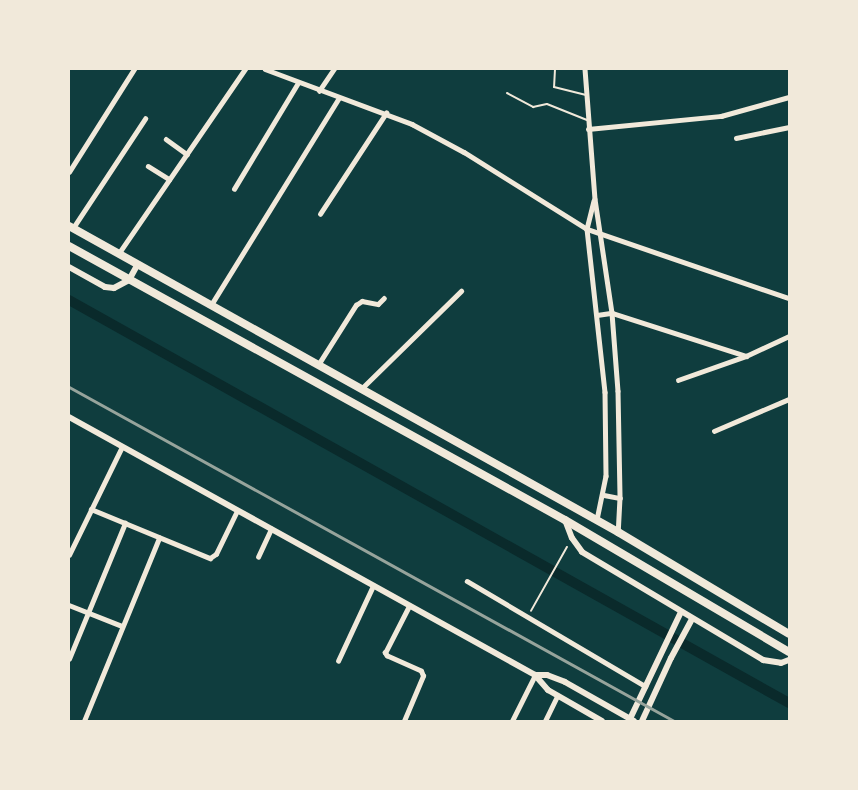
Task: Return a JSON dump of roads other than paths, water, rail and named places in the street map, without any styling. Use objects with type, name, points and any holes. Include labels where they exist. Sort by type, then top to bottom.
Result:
[{"type":"highway","points":[[71,227],[597,520],[789,634]]},
{"type":"highway","points":[[69,246],[565,520],[789,652]]},
{"type":"highway","points":[[565,520],[570,506]]},
{"type":"street","points":[[119,253],[245,69]]},
{"type":"street","points":[[264,69],[319,91],[386,113],[464,152],[587,229],[789,298]]},
{"type":"street","points":[[319,91],[334,69]]},
{"type":"street","points":[[585,69],[587,120],[595,199],[612,313],[618,391],[620,498],[618,532]]},
{"type":"street","points":[[69,172],[132,70]]},
{"type":"street","points":[[234,189],[298,83]]},
{"type":"street","points":[[588,129],[721,116],[789,97]]},
{"type":"street","points":[[211,305],[339,98]]},
{"type":"street","points":[[320,214],[386,113]]},
{"type":"street","points":[[71,227],[145,119]]},
{"type":"street","points":[[736,138],[789,127]]},
{"type":"street","points":[[166,139],[187,154]]},
{"type":"street","points":[[148,166],[169,180]]},
{"type":"street","points":[[595,199],[587,229],[605,392],[604,495],[597,520]]},
{"type":"street","points":[[69,267],[105,287],[114,288],[129,280],[138,264]]},
{"type":"street","points":[[69,273],[77,271]]},
{"type":"street","points":[[361,389],[461,291]]},
{"type":"street","points":[[318,365],[356,305],[362,301],[378,304],[384,298]]},
{"type":"street","points":[[597,315],[612,313],[746,356]]},
{"type":"street","points":[[678,380],[746,356],[789,336]]},
{"type":"street","points":[[605,392],[618,391]]},
{"type":"street","points":[[714,431],[789,399]]},
{"type":"street","points":[[69,417],[535,675],[542,685],[557,696],[602,721]]},
{"type":"street","points":[[69,555],[122,447]]},
{"type":"street","points":[[604,495],[620,498]]},
{"type":"street","points":[[90,509],[210,558],[216,554],[237,511]]},
{"type":"street","points":[[565,520],[572,538],[582,552],[763,660],[781,663],[789,660]]},
{"type":"street","points":[[69,659],[125,523]]},
{"type":"street","points":[[258,557],[271,529]]},
{"type":"street","points":[[84,721],[159,538]]},
{"type":"street","points":[[467,581],[645,686]]},
{"type":"street","points":[[338,661],[373,586]]},
{"type":"street","points":[[69,605],[122,626]]},
{"type":"street","points":[[404,721],[423,675],[421,671],[385,653],[409,606]]},
{"type":"street","points":[[535,675],[547,675],[565,682],[631,720],[681,612]]},
{"type":"street","points":[[642,721],[692,619]]},
{"type":"street","points":[[512,721],[535,675]]},
{"type":"street","points":[[545,721],[557,696]]},
{"type":"lane","points":[[555,69],[554,87],[586,95]]},
{"type":"lane","points":[[507,93],[533,107],[547,104],[587,120]]},
{"type":"waterway","points":[[69,300],[789,703]]},
{"type":"railway","points":[[69,387],[674,721]]}]
